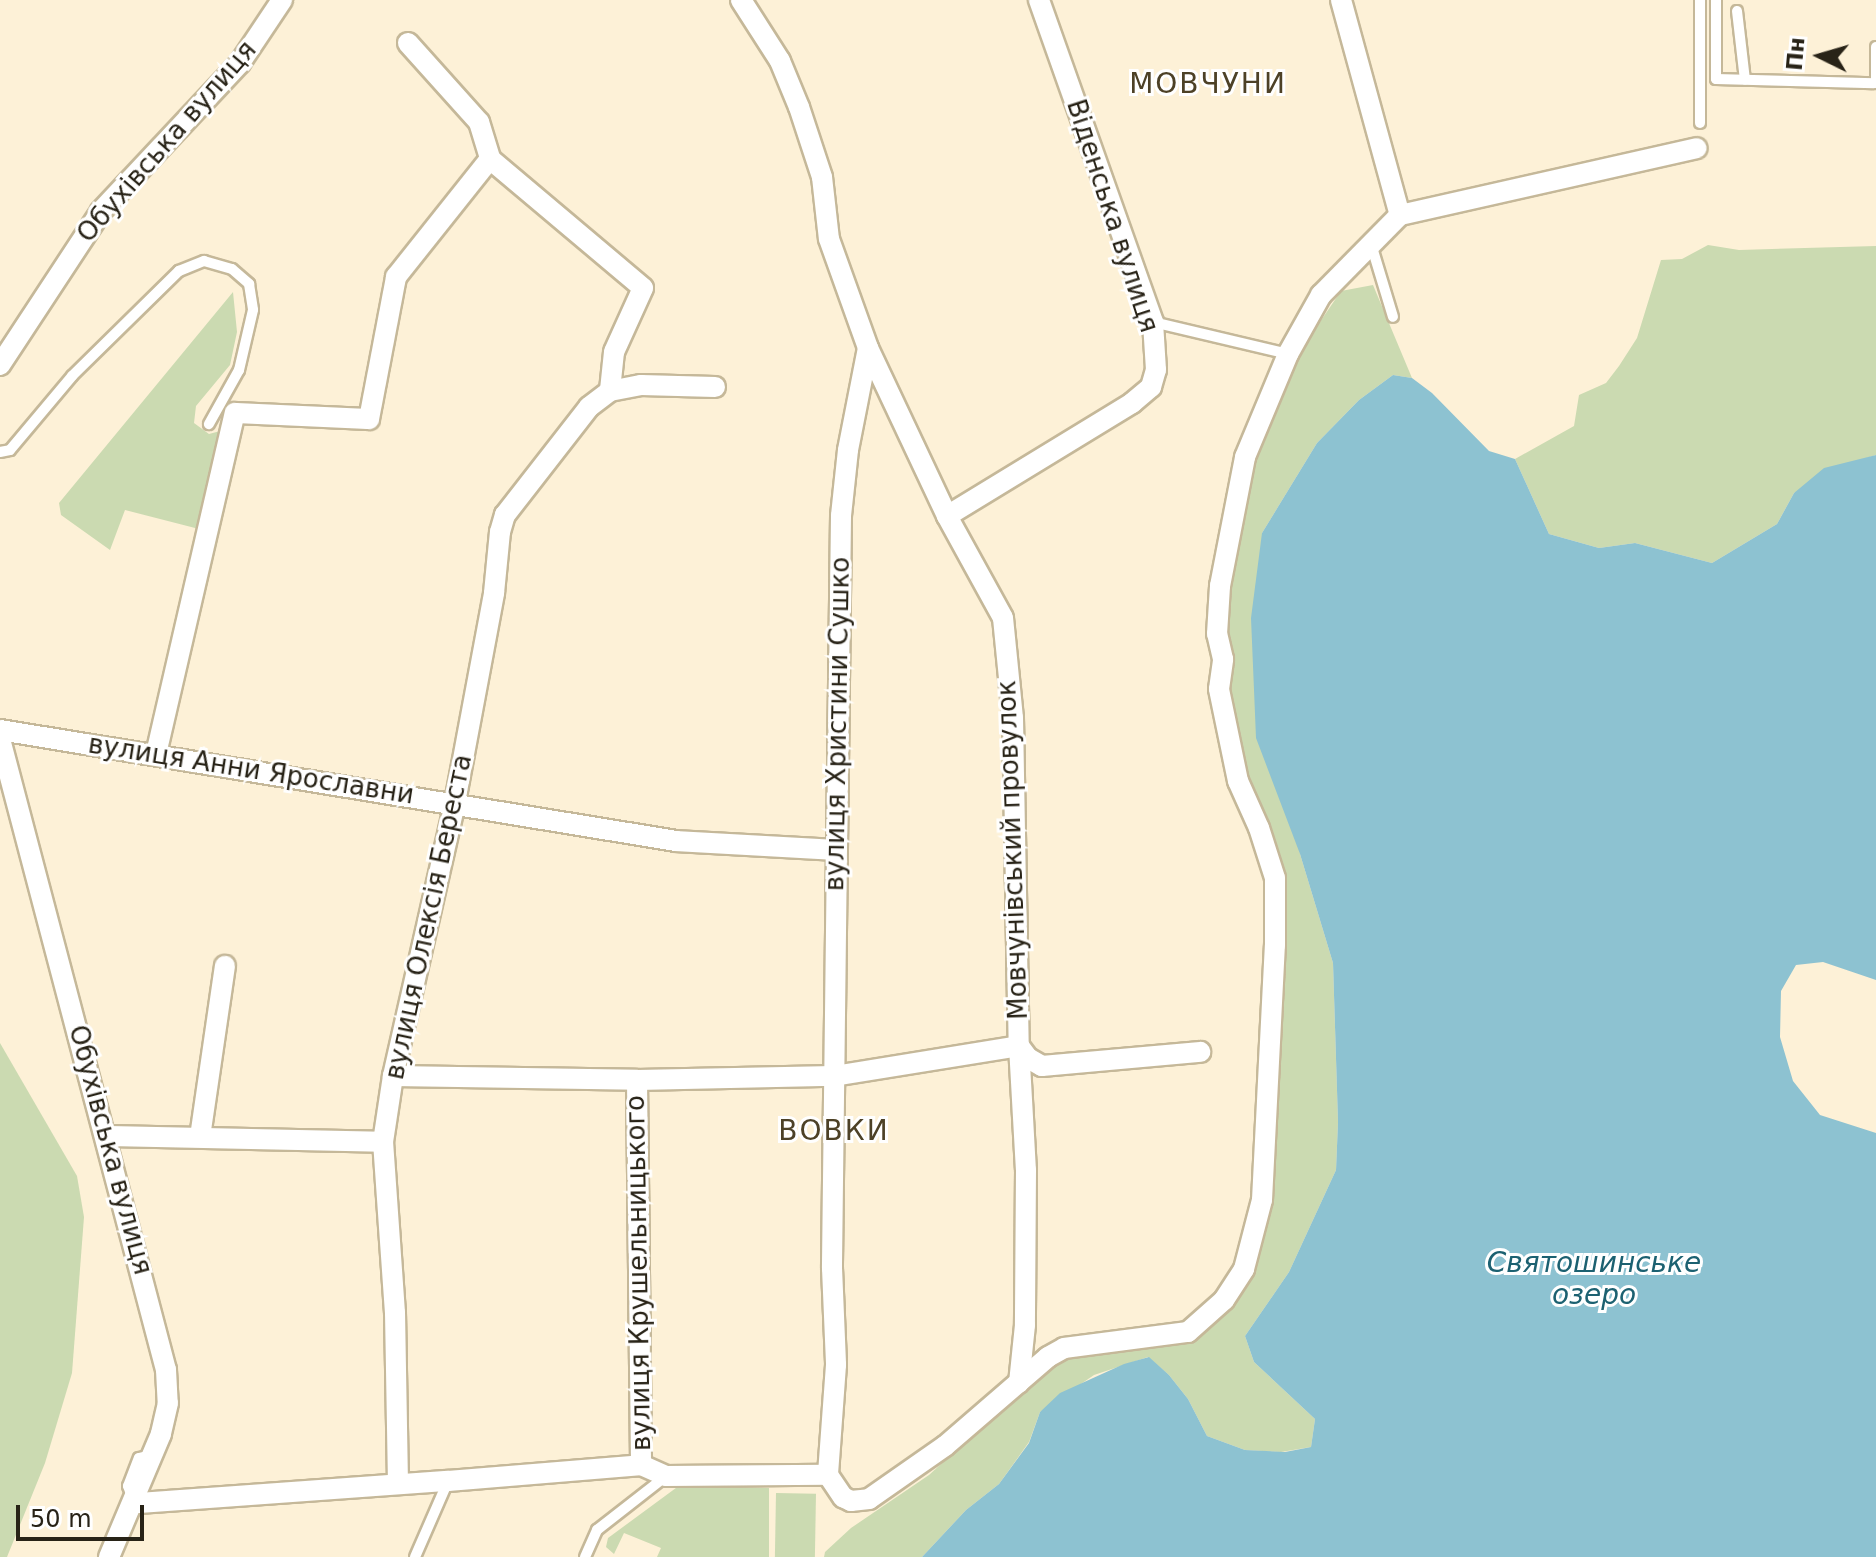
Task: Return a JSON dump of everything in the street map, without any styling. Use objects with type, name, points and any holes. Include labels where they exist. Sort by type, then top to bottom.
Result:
[{"type":"street","name":"Обухівська вулиця","points":[[0,365],[53,279],[101,211],[240,63],[282,0]]},
{"type":"street","points":[[741,0],[780,61],[799,107],[822,177],[829,239],[868,348]]},
{"type":"street","name":"Віденська вулиця","points":[[947,516],[1132,403],[1151,387],[1156,370],[1153,322],[1039,0]]},
{"type":"street","points":[[1341,0],[1400,215]]},
{"type":"street","points":[[408,43],[479,122],[490,159],[643,288],[614,352],[610,391],[641,385],[715,387]]},
{"type":"street","points":[[134,1500],[448,1481],[641,1465],[666,1476],[828,1475],[843,1497],[851,1501],[869,1499],[945,1446],[1048,1357],[1064,1348],[1188,1332],[1224,1300],[1244,1269],[1262,1200],[1271,1052],[1275,878],[1259,828],[1238,781],[1219,689],[1223,659],[1217,634],[1220,586],[1245,457],[1288,354],[1321,295],[1400,215],[1697,148]]},
{"type":"street","points":[[156,754],[227,410],[369,419],[396,277],[490,159]]},
{"type":"street","name":"Мовчунівський провулок","points":[[868,348],[947,516],[1003,618],[1013,718],[1019,1046],[1026,1170],[1025,1325],[1019,1383]]},
{"type":"street","name":"вулиця Христини Сушко","points":[[828,1475],[836,1365],[832,1268],[841,516],[848,450],[868,348]]},
{"type":"street","name":"вулиця Олексія Береста","points":[[398,1484],[395,1313],[383,1142],[393,1076],[455,802],[505,515],[589,407],[610,391]]},
{"type":"street","name":"вулиця Анни Ярославни","points":[[0,730],[455,802],[676,841],[836,850]]},
{"type":"street","name":"Обухівська вулиця","points":[[0,739],[107,1136],[166,1370],[168,1403],[153,1455],[109,1557]]},
{"type":"street","points":[[200,1137],[225,966]]},
{"type":"street","points":[[393,1076],[637,1080],[834,1076],[1019,1046],[1028,1058],[1042,1066],[1200,1052]]},
{"type":"street","name":"вулиця Крушельницького","points":[[637,1080],[641,1465]]},
{"type":"street","points":[[107,1136],[383,1142]]},
{"type":"lane","points":[[1700,0],[1700,123]]},
{"type":"lane","points":[[1716,0],[1716,79],[1875,83],[1876,47]]},
{"type":"lane","points":[[1737,11],[1745,80]]},
{"type":"lane","points":[[1371,244],[1393,317]]},
{"type":"lane","points":[[0,452],[10,450],[72,376],[179,271],[204,261],[232,269],[249,284],[253,310],[227,410],[209,424]]},
{"type":"lane","points":[[1153,322],[1288,354]]},
{"type":"lane","points":[[585,1557],[597,1530],[666,1476]]},
{"type":"lane","points":[[415,1557],[448,1481]]},
{"type":"green space","points":[[1708,245],[1739,250],[1876,246],[1876,455],[1854,462],[1794,493],[1777,524],[1712,563],[1635,543],[1599,548],[1549,534],[1515,459],[1574,426],[1579,395],[1606,383],[1619,366],[1637,338],[1661,260],[1682,259]]},
{"type":"green space","points":[[1373,285],[1412,378],[1393,375],[1359,400],[1317,443],[1262,533],[1300,854],[1333,963],[1338,1122],[1336,1170],[1289,1272],[1245,1336],[1254,1362],[1315,1419],[1311,1447],[1281,1452],[1245,1450],[1207,1436],[1188,1399],[1169,1375],[1148,1357],[1094,1375],[1040,1412],[1029,1442],[999,1484],[966,1510],[922,1557],[824,1557],[825,1552],[851,1528],[929,1475],[1042,1371],[1065,1356],[1166,1346],[1183,1339],[1244,1282],[1282,944],[1230,697],[1233,664],[1228,628],[1230,583],[1251,463],[1294,360],[1341,291]]},
{"type":"green space","points":[[233,292],[237,332],[230,365],[196,406],[194,423],[209,434],[224,430],[199,529],[125,510],[110,550],[61,515],[59,503]]},
{"type":"green space","points":[[0,1043],[77,1176],[84,1217],[72,1373],[45,1463],[7,1557],[0,1557]]},
{"type":"green space","points":[[680,1485],[769,1488],[769,1557],[657,1557],[661,1548],[624,1533],[614,1554],[606,1547],[608,1538]]},
{"type":"green space","points":[[776,1493],[816,1494],[815,1557],[775,1557]]},
{"type":"water","name":"Святошинське озеро","points":[[1393,375],[1412,378],[1432,393],[1489,451],[1515,459],[1549,534],[1599,548],[1635,543],[1712,563],[1777,524],[1794,493],[1824,468],[1876,455],[1876,980],[1823,962],[1796,965],[1781,991],[1780,1037],[1793,1081],[1820,1115],[1876,1133],[1876,1557],[922,1557],[966,1510],[999,1484],[1029,1443],[1040,1412],[1060,1393],[1124,1364],[1149,1357],[1169,1375],[1188,1399],[1207,1436],[1245,1450],[1285,1452],[1311,1447],[1315,1419],[1254,1362],[1245,1336],[1289,1272],[1336,1170],[1338,1122],[1333,963],[1300,854],[1256,738],[1251,618],[1262,533],[1317,443],[1359,400]]},
{"type":"district","name":"МОВЧУНИ","points":[[1208,84]]},
{"type":"district","name":"ВОВКИ","points":[[834,1131]]}]
